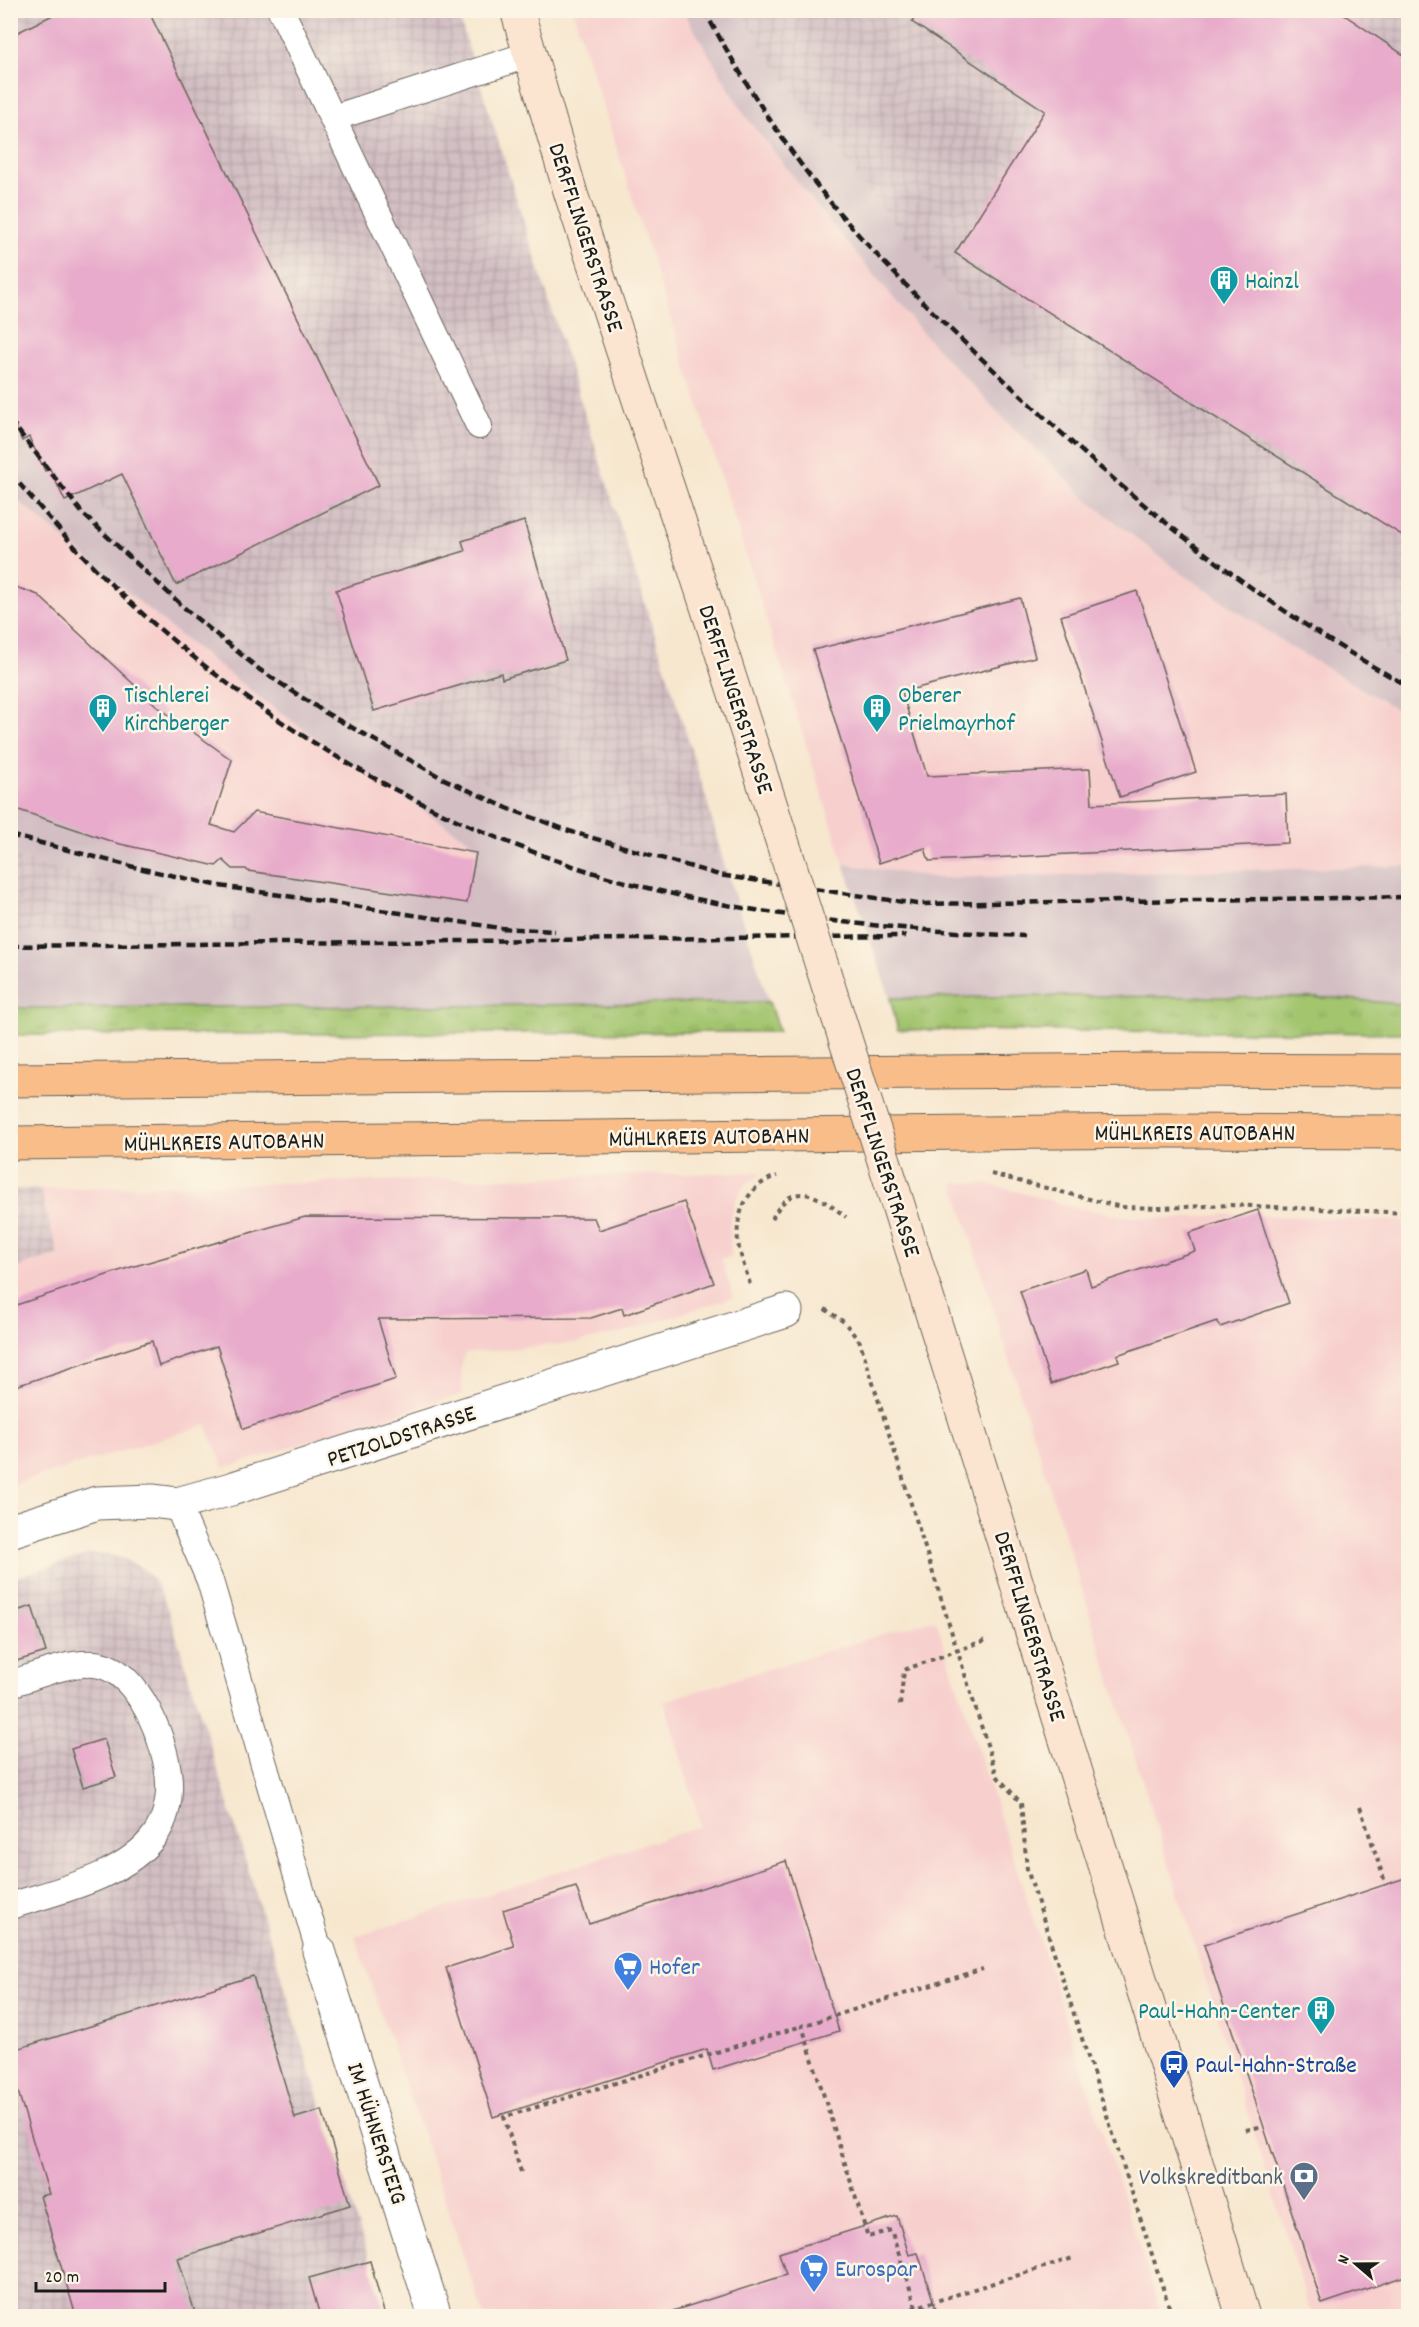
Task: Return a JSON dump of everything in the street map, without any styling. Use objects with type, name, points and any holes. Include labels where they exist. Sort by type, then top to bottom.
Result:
[{"type":"highway","points":[[10,1080],[1149,1070],[1408,1071]]},
{"type":"highway","name":"MÜHLKREIS AUTOBAHN","points":[[10,1143],[1165,1131],[1408,1132]]},
{"type":"street","name":"DERFFLINGERSTRASSE","points":[[517,10],[571,194],[702,591],[893,1189],[1112,1887],[1243,2316]]},
{"type":"street","name":"PETZOLDSTRASSE","points":[[10,1531],[97,1503],[152,1501],[177,1504],[231,1489],[774,1315]]},
{"type":"street","name":"IM HÜHNERSTEIG","points":[[319,1951],[355,2057],[435,2316]]},
{"type":"lane","points":[[281,10],[479,426]]},
{"type":"lane","points":[[333,118],[531,54]]},
{"type":"lane","points":[[177,1504],[210,1581],[319,1951]]},
{"type":"lane","points":[[10,1684],[70,1667],[95,1664],[114,1670],[132,1687],[152,1716],[164,1753],[170,1784],[165,1817],[154,1836],[129,1860],[93,1879],[10,1906]]},
{"type":"path","points":[[984,1173],[1121,1207],[1230,1205],[1408,1213]]},
{"type":"path","points":[[783,1174],[770,1178],[755,1187],[744,1200],[739,1218],[738,1246],[774,1315],[811,1306],[827,1310],[844,1322],[860,1342],[997,1776],[1021,1803],[1027,1869],[1172,2316]]},
{"type":"path","points":[[772,1219],[777,1208],[786,1199],[799,1193],[815,1197],[831,1205],[846,1217]]},
{"type":"path","points":[[900,1705],[904,1670],[986,1640]]},
{"type":"path","points":[[1360,1807],[1386,1885]]},
{"type":"path","points":[[521,2172],[504,2117],[983,1969]]},
{"type":"path","points":[[802,2026],[868,2237],[891,2230],[916,2307]]},
{"type":"path","points":[[1246,2130],[1263,2126]]},
{"type":"path","points":[[904,2311],[1073,2258]]},
{"type":"shaded area","points":[[10,11],[457,11],[704,790],[722,857],[629,834],[525,799],[440,765],[352,718],[271,666],[208,616],[154,568],[93,499],[11,392]]},
{"type":"shaded area","points":[[573,11],[683,11],[746,117],[823,214],[927,338],[1010,425],[1090,502],[1181,573],[1291,647],[1408,716],[1408,866],[939,878],[844,864]]},
{"type":"shaded area","points":[[683,11],[739,11],[763,50],[825,136],[897,227],[975,318],[1130,468],[1213,538],[1308,603],[1408,664],[1408,716],[1291,647],[1181,573],[1090,502],[1010,425],[927,338],[823,214],[746,117]]},
{"type":"shaded area","name":"Hainzl","points":[[739,11],[1408,11],[1408,664],[1308,603],[1213,538],[1130,468],[1054,397],[975,318],[897,227],[825,136],[763,50]]},
{"type":"shaded area","points":[[10,392],[93,499],[154,568],[208,616],[271,666],[352,718],[440,765],[525,799],[629,834],[722,857],[769,1002],[11,1008],[11,932],[246,930],[247,915],[92,879],[11,855],[11,775],[466,901],[479,847],[335,752],[259,697],[179,635],[11,495]]},
{"type":"shaded area","points":[[10,495],[179,635],[259,697],[335,752],[479,847],[466,901],[11,775]]},
{"type":"shaded area","points":[[10,855],[92,879],[247,914],[247,930],[11,932]]},
{"type":"shaded area","points":[[844,864],[939,878],[1408,866],[1408,1005],[1336,998],[1236,996],[890,998]]},
{"type":"shaded area","points":[[763,1172],[745,1185],[735,1201],[730,1224],[731,1256],[721,1259],[734,1297],[628,1331],[574,1343],[465,1353],[461,1368],[462,1394],[224,1468],[206,1425],[11,1485],[10,1269],[57,1254],[40,1189]]},
{"type":"shaded area","points":[[953,1182],[989,1184],[1070,1206],[1121,1216],[1174,1219],[1230,1214],[1408,1221],[1408,2316],[1312,2316]]},
{"type":"shaded area","points":[[10,1189],[40,1189],[58,1254],[11,1269]]},
{"type":"shaded area","points":[[90,1554],[107,1554],[124,1559],[143,1569],[155,1581],[168,1609],[386,2316],[11,2316],[10,1579]]},
{"type":"shaded area","points":[[936,1620],[1162,2316],[484,2316],[355,1937],[701,1826],[664,1701],[899,1629]]},
{"type":"green space","points":[[1076,996],[1336,998],[1408,1005],[1408,1033],[898,1030],[890,998]]},
{"type":"green space","points":[[769,1002],[779,1032],[10,1035],[11,1008]]},
{"type":"building","points":[[63,10],[148,10],[379,485],[176,585],[122,474],[65,501],[50,469],[45,471],[29,437],[22,441],[10,416],[10,36]]},
{"type":"building","name":"Hainzl","points":[[920,10],[1337,10],[1408,58],[1408,539],[955,253],[1045,111],[912,22]]},
{"type":"building","points":[[524,521],[566,660],[502,679],[501,673],[374,711],[336,590],[465,551],[462,541]]},
{"type":"building","name":"Tischlerei Kirchberger","points":[[10,585],[38,595],[158,707],[232,760],[211,825],[234,832],[254,812],[476,853],[467,903],[246,869],[233,869],[223,860],[216,866],[116,843],[10,807]]},
{"type":"building","points":[[1137,591],[1196,772],[1120,797],[1061,616]]},
{"type":"building","points":[[1020,598],[1035,657],[902,692],[927,776],[1090,769],[1092,804],[1286,794],[1288,843],[929,861],[925,848],[879,863],[813,650]]},
{"type":"building","points":[[684,1202],[714,1283],[624,1315],[622,1308],[591,1318],[378,1319],[396,1379],[243,1429],[217,1346],[159,1366],[152,1341],[10,1388],[10,1307],[128,1268],[305,1217],[594,1218],[599,1230]]},
{"type":"building","points":[[1258,1210],[1289,1303],[1220,1327],[1217,1321],[1117,1355],[1119,1361],[1051,1384],[1020,1291],[1086,1269],[1091,1286],[1195,1251],[1189,1233]]},
{"type":"building","points":[[32,1606],[46,1652],[10,1663],[10,1613]]},
{"type":"building","points":[[104,1739],[116,1777],[83,1787],[71,1749]]},
{"type":"building","name":"Hofer","points":[[786,1861],[839,2031],[713,2070],[707,2049],[493,2117],[446,1968],[514,1946],[503,1910],[576,1887],[589,1924]]},
{"type":"building","name":"Paul-Hahn-Center","points":[[1408,1877],[1408,2275],[1322,2304],[1204,1945]]},
{"type":"building","points":[[253,1976],[295,2118],[322,2110],[350,2205],[178,2258],[196,2316],[76,2316],[40,2196],[49,2194],[10,2065],[10,2051]]},
{"type":"building","name":"Eurospar","points":[[897,2216],[909,2255],[918,2253],[938,2316],[657,2316],[786,2275],[779,2253]]},
{"type":"building","points":[[370,2261],[385,2316],[320,2316],[309,2278]]},
{"type":"railway","points":[[704,10],[761,106],[809,175],[873,251],[949,328],[1072,442],[1162,520],[1257,592],[1356,657],[1408,686]]},
{"type":"railway","points":[[10,420],[83,514],[189,612],[260,670],[326,713],[442,778],[507,808],[569,831],[719,875],[917,904],[1408,897]]},
{"type":"railway","points":[[10,473],[102,575],[174,641],[237,690],[303,736],[373,777],[445,814],[518,846],[593,873],[669,893],[802,917],[936,931],[1025,936]]},
{"type":"railway","points":[[10,835],[134,867],[220,886],[500,928],[555,931]]},
{"type":"railway","points":[[10,946],[906,936]]},
{"type":"place","name":"Hainzl","points":[[1224,306]]},
{"type":"place","name":"Tischlerei Kirchberger","points":[[103,734]]},
{"type":"place","name":"Oberer Prielmayrhof","points":[[877,734]]},
{"type":"place","name":"Hofer","points":[[628,1992]]},
{"type":"place","name":"Paul-Hahn-Center","points":[[1321,2036]]},
{"type":"place","name":"Paul-Hahn-Straße","points":[[1174,2090]]},
{"type":"place","name":"Volkskreditbank","points":[[1304,2202]]},
{"type":"place","name":"Eurospar","points":[[814,2294]]}]
